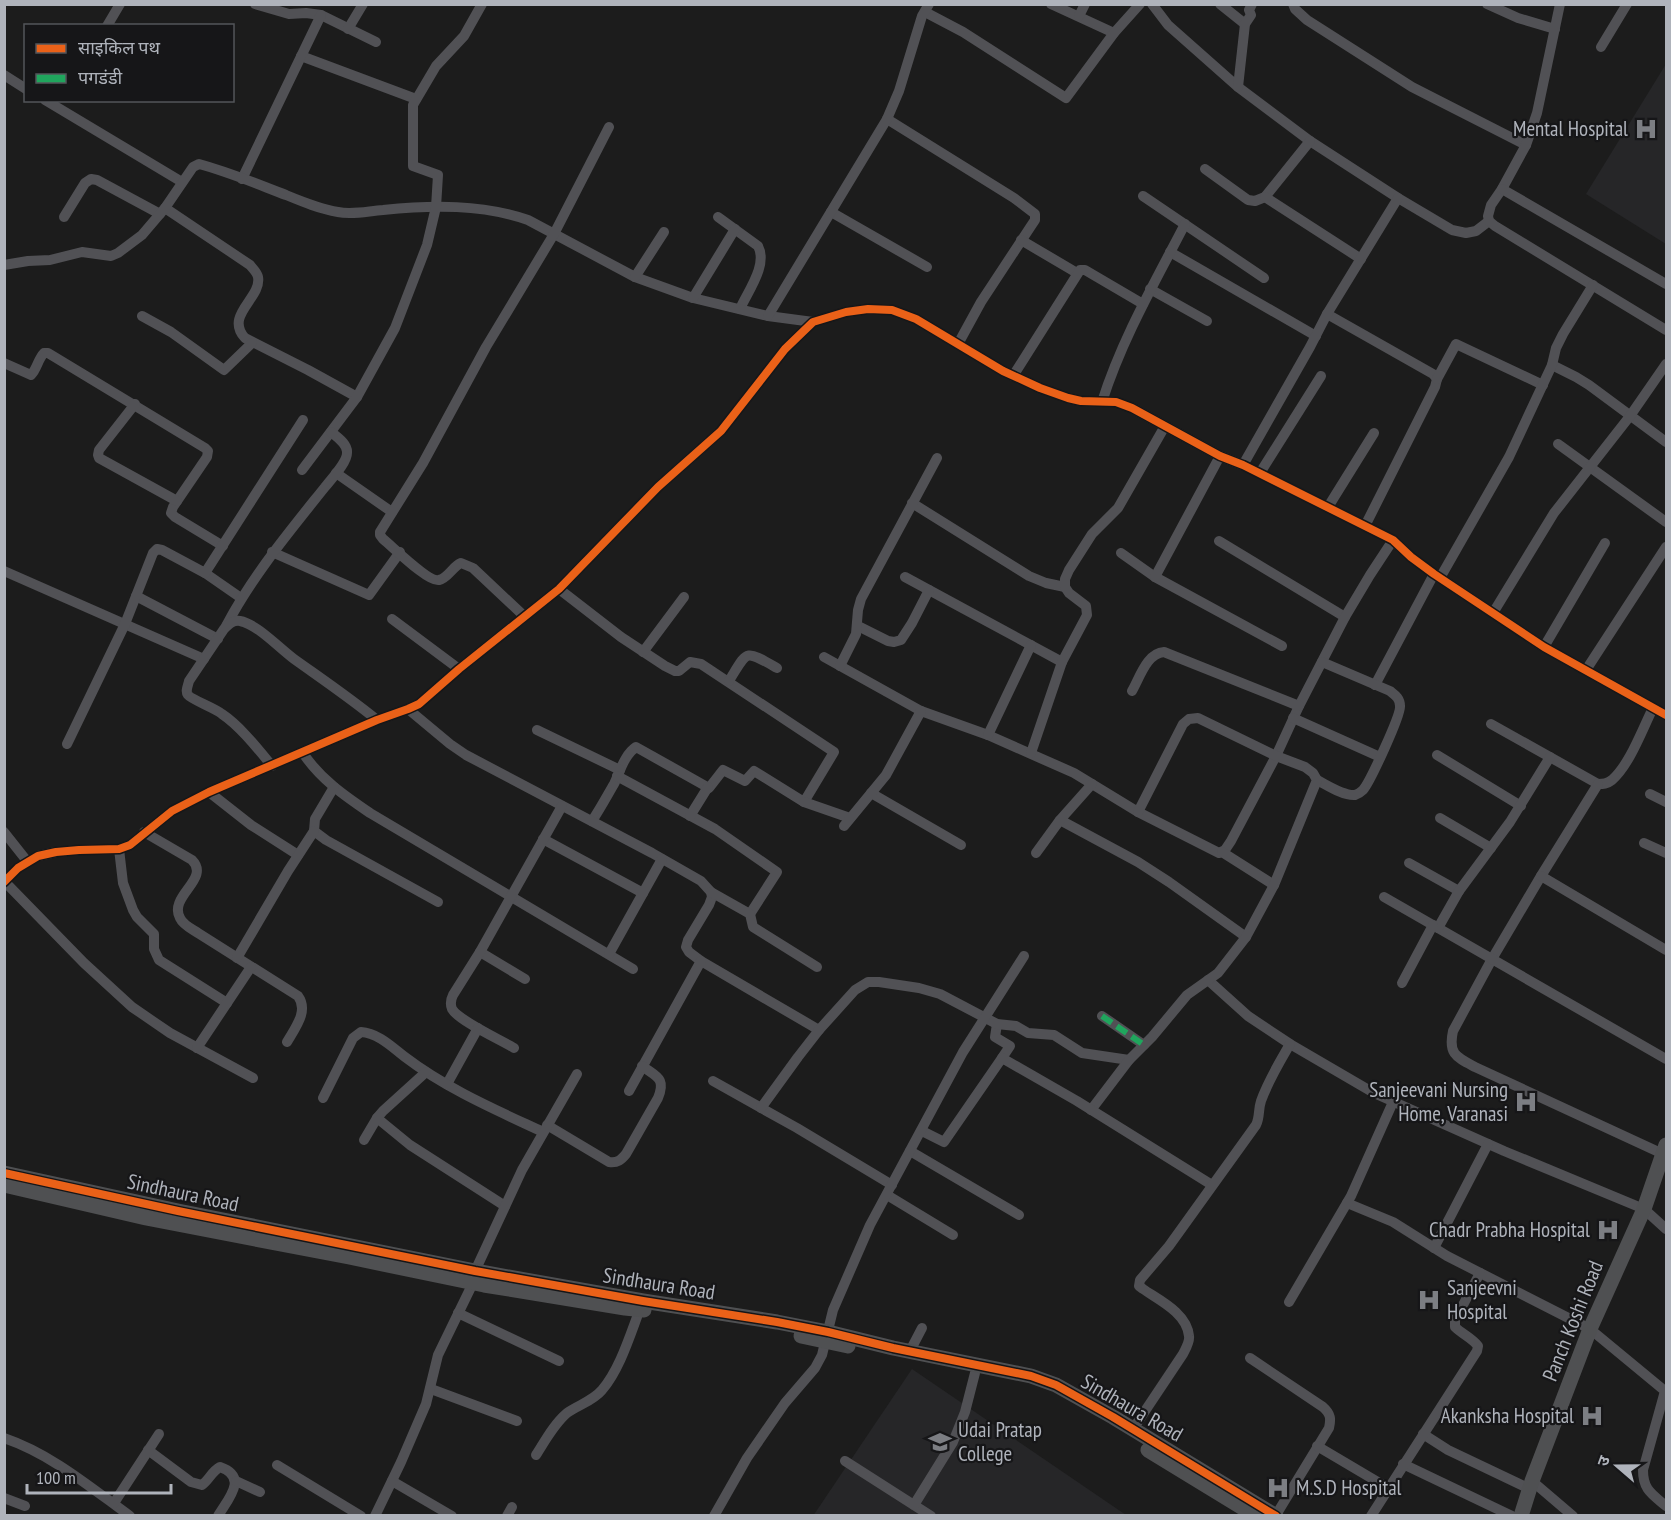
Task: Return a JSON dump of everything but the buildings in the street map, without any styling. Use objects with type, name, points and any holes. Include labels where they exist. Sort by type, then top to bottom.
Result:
[{"type":"street","points":[[108,24],[120,4]]},
{"type":"street","points":[[255,4],[290,14],[302,9],[321,15],[376,42]]},
{"type":"street","points":[[348,28],[363,4]]},
{"type":"street","points":[[302,470],[357,397],[386,347],[401,315],[427,244],[436,207],[438,175],[413,166],[413,105],[436,66],[464,36],[483,4]]},
{"type":"street","points":[[1051,4],[1114,33]]},
{"type":"street","points":[[1079,16],[1085,4]]},
{"type":"street","points":[[768,316],[887,119],[927,8],[1066,98],[1114,33],[1140,4]]},
{"type":"street","points":[[1152,4],[1168,25],[1238,87],[1310,141],[1398,198],[1452,230],[1466,233],[1476,231],[1489,221]]},
{"type":"street","points":[[1220,4],[1245,24]]},
{"type":"street","points":[[1238,87],[1245,24],[1251,15],[1249,10],[1252,4]]},
{"type":"street","points":[[1293,4],[1307,20],[1412,87],[1526,145]]},
{"type":"street","points":[[1487,4],[1518,18],[1555,29]]},
{"type":"street","points":[[1560,4],[1537,113],[1526,145],[1491,205],[1489,221],[1666,330]]},
{"type":"street","points":[[1601,47],[1627,4]]},
{"type":"street","points":[[242,179],[321,15]]},
{"type":"street","points":[[301,56],[416,99]]},
{"type":"street","points":[[4,75],[24,88]]},
{"type":"street","points":[[48,102],[182,182]]},
{"type":"street","points":[[887,119],[1035,214],[1035,220],[981,302],[958,344]]},
{"type":"street","points":[[524,616],[473,568],[461,563],[457,564],[438,581],[431,579],[380,536],[382,527],[423,463],[486,347],[554,234],[609,128]]},
{"type":"street","points":[[1205,169],[1248,200],[1254,201],[1264,197],[1310,141]]},
{"type":"street","points":[[4,265],[50,260],[82,252],[111,256],[129,246],[142,234],[163,211],[193,167],[200,164],[312,205],[338,212],[356,214],[436,207],[472,208],[513,215],[528,220],[635,277],[693,298],[768,316],[813,322],[846,312],[868,309],[892,310],[916,319],[1013,376],[1040,388],[1081,401],[1116,402],[1132,408],[1220,456],[1260,473],[1393,540],[1437,576],[1544,647],[1666,714]]},
{"type":"street","points":[[64,217],[85,183],[91,178],[163,211],[250,265],[256,272],[259,279],[258,286],[242,311],[239,323],[240,333],[252,343],[357,397]]},
{"type":"street","points":[[1502,189],[1666,284]]},
{"type":"street","points":[[1143,196],[1264,278]]},
{"type":"street","points":[[1264,197],[1361,259]]},
{"type":"street","points":[[1243,465],[1327,314],[1398,198]]},
{"type":"street","points":[[831,212],[927,267]]},
{"type":"street","points":[[718,217],[758,246],[761,252],[758,270],[740,309]]},
{"type":"street","points":[[1102,402],[1143,304],[1185,224]]},
{"type":"street","points":[[693,298],[735,229]]},
{"type":"street","points":[[635,277],[664,232]]},
{"type":"street","points":[[1022,240],[1077,273]]},
{"type":"street","points":[[1170,252],[1316,336]]},
{"type":"street","points":[[1013,376],[1080,270],[1085,270],[1143,304]]},
{"type":"street","points":[[1375,685],[1509,457],[1552,366],[1556,348],[1593,285]]},
{"type":"street","points":[[1150,289],[1207,321]]},
{"type":"street","points":[[1327,314],[1433,374],[1437,379]]},
{"type":"street","points":[[142,316],[171,332],[224,370],[252,343]]},
{"type":"street","points":[[253,1078],[170,1033],[132,1007],[84,963],[4,882],[27,861],[38,856],[56,852],[119,849],[130,845],[172,811],[209,792],[419,704],[559,589],[658,487],[720,431],[785,349],[813,322]]},
{"type":"street","points":[[1365,526],[1456,344],[1543,385]]},
{"type":"street","points":[[4,363],[31,375],[42,355],[48,353],[205,448],[208,452],[207,457],[171,513],[175,518],[223,546]]},
{"type":"street","points":[[1493,613],[1554,513],[1630,416],[1666,364]]},
{"type":"street","points":[[1552,366],[1604,395],[1666,442]]},
{"type":"street","points":[[1260,473],[1321,376]]},
{"type":"street","points":[[135,404],[99,450],[99,458],[177,501]]},
{"type":"street","points":[[205,573],[303,420]]},
{"type":"street","points":[[1031,753],[1062,662],[1087,615],[1086,606],[1065,587],[1065,579],[1074,559],[1092,534],[1119,508],[1165,426]]},
{"type":"street","points":[[272,766],[254,744],[224,715],[188,695],[186,689],[189,681],[225,629],[241,597],[272,552],[346,458],[348,452],[346,447],[331,432]]},
{"type":"street","points":[[1328,507],[1374,433]]},
{"type":"street","points":[[1558,444],[1666,522]]},
{"type":"street","points":[[1155,577],[1220,456]]},
{"type":"street","points":[[840,666],[856,634],[861,599],[937,458]]},
{"type":"street","points":[[336,473],[392,512]]},
{"type":"street","points":[[912,503],[1029,576],[1065,587]]},
{"type":"street","points":[[1222,852],[1231,840],[1276,756],[1345,618],[1393,540]]},
{"type":"street","points":[[1219,541],[1345,618]]},
{"type":"street","points":[[1544,647],[1605,543]]},
{"type":"street","points":[[1586,670],[1663,561],[1666,547]]},
{"type":"street","points":[[67,744],[125,624],[153,552],[157,549],[162,550],[205,573],[241,597]]},
{"type":"street","points":[[272,552],[369,595],[400,552]]},
{"type":"street","points":[[1121,553],[1155,577],[1282,646]]},
{"type":"street","points":[[4,571],[204,659]]},
{"type":"street","points":[[905,577],[1062,662]]},
{"type":"street","points":[[559,589],[604,625],[675,671],[679,671],[690,662],[696,662],[729,681],[834,752],[804,802]]},
{"type":"street","points":[[858,626],[888,641],[901,640],[929,590]]},
{"type":"street","points":[[136,596],[218,639]]},
{"type":"street","points":[[643,652],[684,597]]},
{"type":"street","points":[[392,619],[459,669]]},
{"type":"street","points":[[225,629],[237,620],[250,625],[377,720]]},
{"type":"street","points":[[988,735],[1031,645]]},
{"type":"street","points":[[1132,691],[1153,655],[1164,652],[1299,706]]},
{"type":"street","points":[[729,681],[750,654],[777,668]]},
{"type":"street","points":[[824,657],[921,711],[988,735],[1074,773],[1138,812],[1215,853],[1222,852],[1274,885]]},
{"type":"street","points":[[1138,812],[1183,724],[1189,719],[1198,718],[1276,756],[1305,767],[1313,772],[1317,780],[1341,792],[1354,795],[1362,792],[1398,718],[1401,707],[1398,698],[1390,691],[1322,662]]},
{"type":"street","points":[[1491,724],[1598,784],[1603,784],[1612,780],[1626,761],[1653,708]]},
{"type":"street","points":[[408,709],[466,755],[662,859],[701,881],[711,892],[750,914]]},
{"type":"street","points":[[690,816],[708,787],[710,788],[723,770],[745,781],[754,771],[804,802],[847,822],[886,774],[921,711]]},
{"type":"street","points":[[1293,718],[1380,757]]},
{"type":"street","points":[[537,730],[619,773],[715,829],[777,872],[750,914],[753,927],[817,967]]},
{"type":"street","points":[[592,821],[627,756],[636,747],[708,787]]},
{"type":"street","points":[[303,753],[309,763],[334,787],[370,813],[633,969]]},
{"type":"street","points":[[1437,754],[1521,806]]},
{"type":"street","points":[[1402,983],[1436,926],[1521,806],[1550,757]]},
{"type":"street","points":[[1091,1110],[1129,1060],[1152,1037],[1187,995],[1218,973],[1246,937],[1274,885],[1317,780]]},
{"type":"street","points":[[1036,853],[1060,819],[1092,784]]},
{"type":"street","points":[[1598,784],[1492,959],[1453,1031],[1450,1042],[1452,1051],[1458,1058],[1665,1150]]},
{"type":"street","points":[[237,958],[314,831],[315,819],[334,787]]},
{"type":"street","points":[[209,792],[251,825],[298,855]]},
{"type":"street","points":[[871,793],[961,845]]},
{"type":"street","points":[[1650,794],[1666,802]]},
{"type":"street","points":[[514,1048],[460,1017],[452,1009],[450,1002],[459,983],[512,898],[562,806]]},
{"type":"street","points":[[1440,818],[1491,848]]},
{"type":"street","points":[[1060,819],[1138,862],[1246,937]]},
{"type":"street","points":[[314,831],[326,840],[438,902]]},
{"type":"street","points":[[4,832],[27,861]]},
{"type":"street","points":[[144,832],[196,864],[198,870],[196,876],[177,908],[182,922],[298,996],[303,1008],[287,1042]]},
{"type":"street","points":[[543,839],[643,893]]},
{"type":"street","points":[[1644,843],[1666,853]]},
{"type":"street","points":[[119,849],[123,883],[137,917],[154,934],[154,949],[159,960],[227,1003]]},
{"type":"street","points":[[609,954],[662,859]]},
{"type":"street","points":[[1409,862],[1459,891]]},
{"type":"street","points":[[1541,876],[1666,950]]},
{"type":"street","points":[[711,892],[709,905],[688,940],[686,947],[689,952],[819,1030]]},
{"type":"street","points":[[1384,897],[1666,1059]]},
{"type":"street","points":[[480,952],[525,979]]},
{"type":"street","points":[[714,1515],[747,1458],[785,1403],[815,1368],[822,1355],[833,1310],[870,1226],[963,1052],[1024,956]]},
{"type":"street","points":[[629,1090],[701,961]]},
{"type":"street","points":[[197,1048],[251,967]]},
{"type":"street","points":[[1208,980],[1248,1016],[1290,1044],[1374,1093],[1488,1144],[1644,1209],[1666,1229]]},
{"type":"street","points":[[761,1108],[819,1030],[855,990],[868,982],[919,988],[940,994],[997,1024],[1016,1026],[1028,1032],[1054,1035],[1082,1053],[1129,1060]]},
{"type":"street","points":[[1102,1016],[1144,1045]]},
{"type":"street","points":[[922,1131],[944,1142],[1010,1046],[995,1037],[997,1024]]},
{"type":"street","points":[[447,1084],[478,1028]]},
{"type":"street","points":[[323,1098],[353,1038],[361,1032],[374,1034],[426,1072],[484,1104],[545,1129],[615,1163],[626,1154],[662,1088],[658,1078],[642,1066]]},
{"type":"street","points":[[1133,1429],[1188,1346],[1189,1336],[1179,1315],[1139,1286],[1140,1280],[1169,1246],[1256,1125],[1259,1119],[1258,1110],[1270,1079],[1290,1044]]},
{"type":"street","points":[[1002,1058],[1212,1185]]},
{"type":"street","points":[[364,1140],[377,1118],[426,1072]]},
{"type":"street","points":[[375,1515],[426,1404],[438,1355],[505,1206],[522,1170],[577,1074]]},
{"type":"street","points":[[713,1082],[761,1108],[889,1190],[953,1235]]},
{"type":"street","points":[[1288,1302],[1359,1181],[1394,1102]]},
{"type":"street","points":[[377,1118],[410,1145],[505,1206]]},
{"type":"street","points":[[1434,1248],[1488,1144]]},
{"type":"street","name":"Panch Koshi Road","points":[[1521,1515],[1590,1329],[1644,1209],[1665,1150]]},
{"type":"street","points":[[910,1151],[1019,1215]]},
{"type":"street","name":"Sindhaura Road","points":[[4,1173],[474,1277],[910,1351],[1030,1376],[1056,1385],[1276,1515]]},
{"type":"street","points":[[4,1185],[146,1218],[474,1277],[625,1308],[827,1337],[1014,1381],[1049,1392],[1256,1515]]},
{"type":"street","points":[[1347,1203],[1393,1222],[1480,1273],[1590,1329],[1666,1392],[1643,1470],[1643,1480],[1648,1491],[1666,1506]]},
{"type":"street","points":[[1371,1515],[1477,1351],[1478,1346],[1475,1342],[1455,1327],[1455,1320],[1480,1273]]},
{"type":"street","points":[[536,1455],[567,1413],[595,1398],[602,1390],[621,1357],[640,1309]]},
{"type":"street","points":[[458,1314],[559,1361]]},
{"type":"street","points":[[910,1351],[922,1328]]},
{"type":"street","points":[[1250,1358],[1323,1407],[1329,1412],[1331,1419],[1329,1428],[1276,1515]]},
{"type":"street","points":[[914,1505],[953,1442],[975,1373]]},
{"type":"street","points":[[431,1389],[517,1421]]},
{"type":"street","points":[[114,1503],[159,1434]]},
{"type":"street","points":[[1423,1434],[1448,1450],[1531,1485],[1573,1515]]},
{"type":"street","points":[[4,1438],[39,1453],[130,1515]]},
{"type":"street","points":[[1317,1446],[1388,1488]]},
{"type":"street","points":[[148,1450],[196,1484],[202,1485],[220,1467],[230,1472],[236,1481],[260,1492]]},
{"type":"street","points":[[845,1461],[931,1515]]},
{"type":"street","points":[[1403,1464],[1512,1515]]},
{"type":"street","points":[[277,1465],[361,1515]]},
{"type":"street","points":[[218,1515],[235,1488],[236,1481]]},
{"type":"street","points":[[392,1481],[452,1515]]},
{"type":"street","points":[[4,1498],[25,1506]]},
{"type":"shaded area","name":"Mental Hospital","points":[[1666,64],[1666,244],[1586,194]]},
{"type":"shaded area","name":"Udai Pratap College","points":[[912,1369],[1126,1515],[813,1516]]},
{"type":"marked path","points":[[1102,1016],[1144,1045]]},
{"type":"cycle path","points":[[4,882],[18,868],[38,856],[79,850],[119,849],[130,845],[172,811],[209,792],[419,704],[559,589],[658,487],[721,431],[785,349],[813,322],[846,312],[868,309],[892,310],[916,319],[1003,371],[1040,388],[1081,401],[1116,402],[1132,408],[1220,456],[1243,465],[1393,540],[1434,574],[1544,647],[1666,715]]},
{"type":"cycle path","points":[[4,1173],[475,1271],[777,1322],[1031,1376],[1056,1385],[1113,1417],[1276,1516]]},
{"type":"place","name":"Mental Hospital","points":[[1646,129]]},
{"type":"place","name":"Sanjeevani Nursing Home, Varanasi","points":[[1526,1102]]},
{"type":"place","name":"Chadr Prabha Hospital","points":[[1608,1230]]},
{"type":"place","name":"Sanjeevni Hospital","points":[[1429,1300]]},
{"type":"place","name":"Akanksha Hospital","points":[[1592,1416]]},
{"type":"place","name":"Udai Pratap College","points":[[940,1442]]},
{"type":"place","name":"M.S.D Hospital","points":[[1278,1488]]}]
